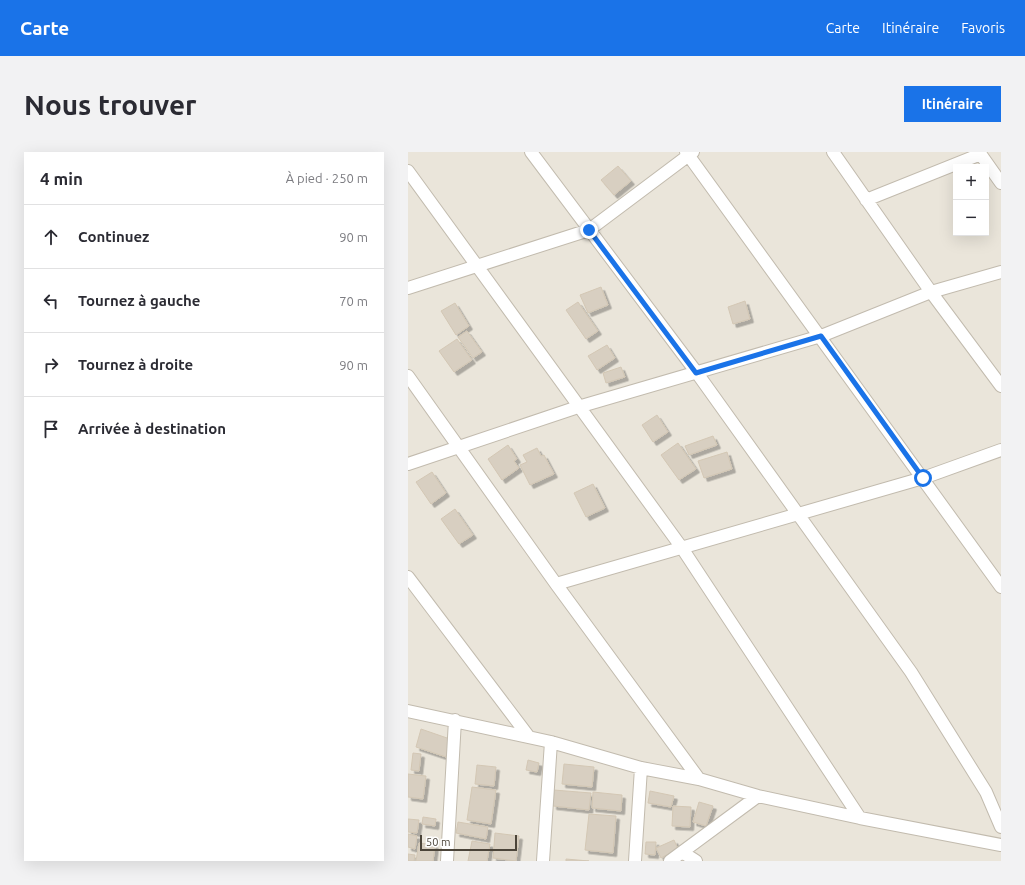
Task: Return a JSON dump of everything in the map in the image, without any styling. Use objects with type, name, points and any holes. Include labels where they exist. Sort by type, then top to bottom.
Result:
[{"type":"street","points":[[531,152],[696,373],[911,672],[986,792],[1001,827]]},
{"type":"street","points":[[833,152],[931,292],[1001,386]]},
{"type":"street","points":[[408,288],[589,230],[689,153],[1001,587]]},
{"type":"street","points":[[866,200],[980,153],[1001,183]]},
{"type":"street","points":[[408,171],[475,266],[682,548],[860,818]]},
{"type":"street","points":[[408,464],[578,407],[821,336],[931,292],[1001,272]]},
{"type":"street","points":[[408,376],[556,584],[699,779]]},
{"type":"street","points":[[556,584],[923,478],[1001,450]]},
{"type":"street","points":[[408,577],[529,737]]},
{"type":"street","points":[[408,710],[551,742],[641,768],[699,779],[758,796],[860,818],[1001,845]]},
{"type":"street","points":[[447,861],[455,720]]},
{"type":"street","points":[[543,861],[551,742]]},
{"type":"street","points":[[635,861],[641,768]]},
{"type":"street","points":[[670,861],[758,796]]},
{"type":"street","points":[[682,852],[696,861]]},
{"type":"shaded area","points":[[408,152],[1001,152],[1001,861],[408,861]]},
{"type":"building","points":[[618,166],[631,181],[614,195],[601,180]]},
{"type":"building","points":[[601,287],[608,305],[588,313],[580,295]]},
{"type":"building","points":[[745,301],[750,319],[733,324],[728,307]]},
{"type":"building","points":[[578,302],[598,331],[586,339],[566,310]]},
{"type":"building","points":[[455,303],[469,326],[456,335],[441,311]]},
{"type":"building","points":[[467,331],[482,352],[473,358],[458,337]]},
{"type":"building","points":[[457,339],[472,360],[454,372],[439,351]]},
{"type":"building","points":[[607,345],[615,358],[597,370],[588,356]]},
{"type":"building","points":[[621,367],[625,377],[606,383],[603,373]]},
{"type":"building","points":[[657,415],[668,432],[653,442],[642,425]]},
{"type":"building","points":[[713,436],[717,445],[689,455],[685,446]]},
{"type":"building","points":[[678,443],[696,469],[679,480],[661,455]]},
{"type":"building","points":[[508,445],[517,459],[514,461],[519,468],[502,480],[488,459]]},
{"type":"building","points":[[537,448],[541,456],[544,455],[554,474],[530,485],[520,465],[527,462],[523,455]]},
{"type":"building","points":[[727,452],[732,469],[704,478],[698,461]]},
{"type":"building","points":[[432,472],[446,493],[431,504],[416,482]]},
{"type":"building","points":[[593,484],[605,508],[586,517],[574,493]]},
{"type":"building","points":[[455,509],[473,535],[459,544],[441,519]]},
{"type":"building","points":[[421,729],[450,739],[446,757],[416,747]]},
{"type":"building","points":[[413,753],[421,754],[419,771],[411,770]]},
{"type":"building","points":[[528,760],[539,763],[537,772],[526,770]]},
{"type":"building","points":[[564,764],[594,767],[592,787],[562,784]]},
{"type":"building","points":[[477,765],[496,767],[494,786],[475,784]]},
{"type":"building","points":[[408,774],[426,776],[423,799],[408,797]]},
{"type":"building","points":[[472,787],[496,790],[491,824],[467,820]]},
{"type":"building","points":[[554,790],[591,793],[589,810],[553,806]]},
{"type":"building","points":[[650,791],[674,796],[671,807],[648,803]]},
{"type":"building","points":[[593,792],[622,795],[621,811],[592,808]]},
{"type":"building","points":[[699,802],[713,806],[706,826],[693,822]]},
{"type":"building","points":[[673,806],[691,807],[690,827],[672,826]]},
{"type":"building","points":[[589,814],[616,816],[613,853],[585,850]]},
{"type":"building","points":[[423,817],[436,819],[435,826],[422,824]]},
{"type":"building","points":[[408,819],[419,820],[417,833],[408,832]]},
{"type":"building","points":[[458,822],[488,827],[486,839],[456,833]]},
{"type":"building","points":[[495,833],[519,836],[516,861],[493,858]]},
{"type":"building","points":[[408,834],[417,836],[415,849],[408,847]]},
{"type":"building","points":[[674,840],[678,849],[661,858],[656,848]]},
{"type":"building","points":[[472,841],[490,844],[487,861],[468,861]]},
{"type":"building","points":[[646,842],[656,842],[655,855],[645,854]]},
{"type":"building","points":[[419,843],[435,845],[433,861],[416,861]]},
{"type":"building","points":[[408,854],[415,855],[414,861],[408,861]]},
{"type":"building","points":[[566,859],[589,861],[566,861]]},
{"type":"route","points":[[589,230],[696,373],[821,336],[923,478]]}]
